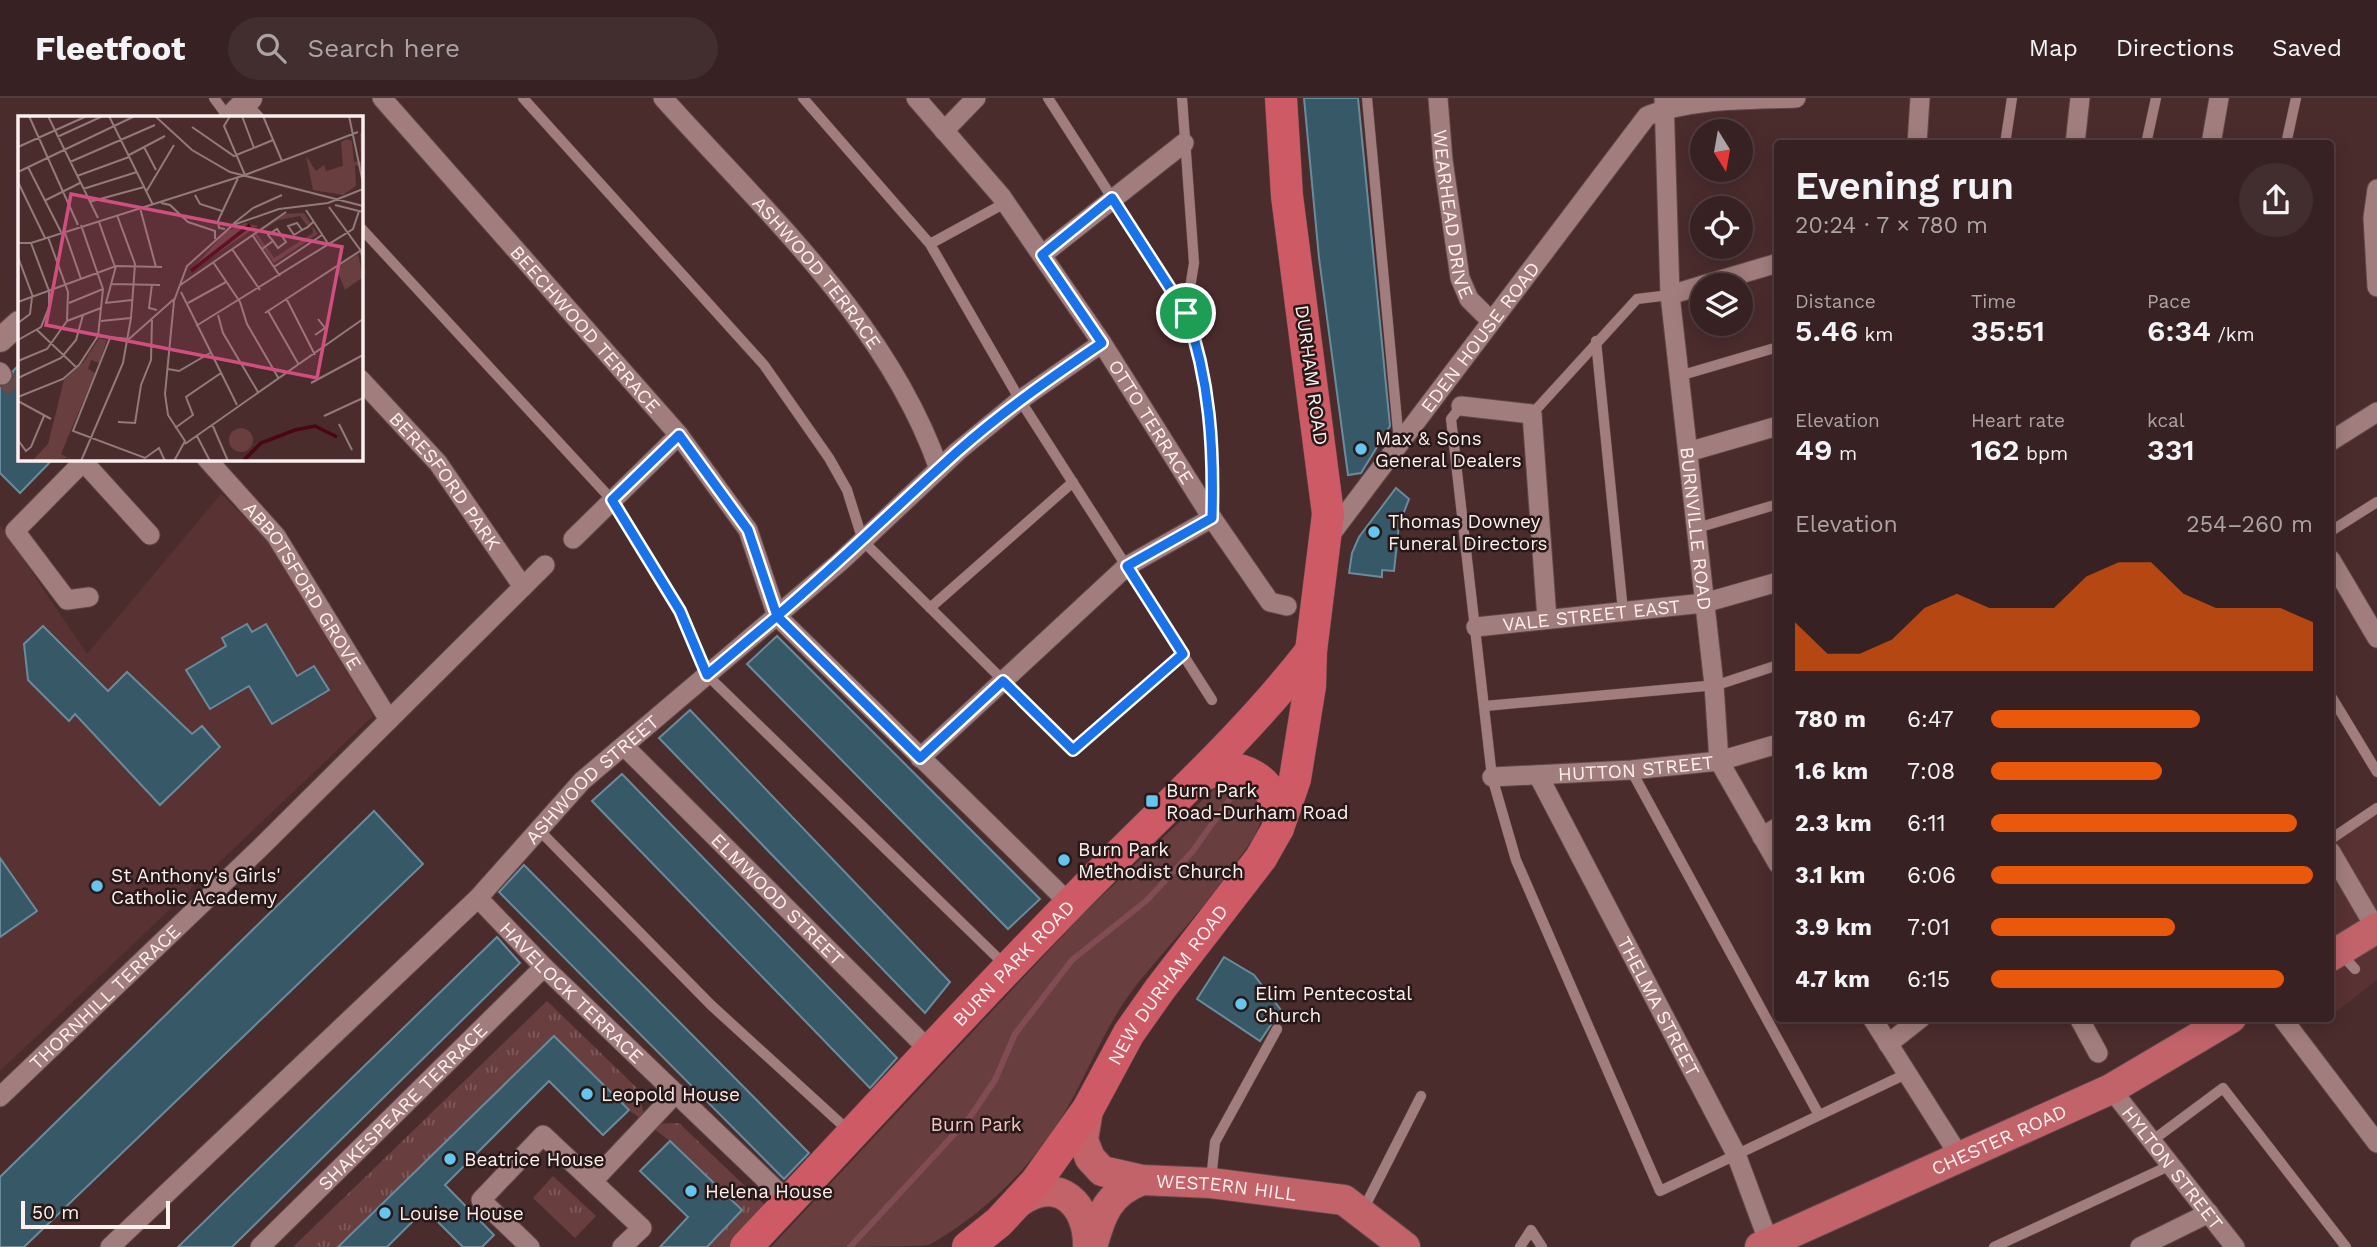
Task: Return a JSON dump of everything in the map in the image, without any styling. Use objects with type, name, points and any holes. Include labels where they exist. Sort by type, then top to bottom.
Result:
[{"type":"highway","name":"DURHAM ROAD","points":[[1281,98],[1287,196],[1326,484],[1327,539],[1311,651]]},
{"type":"highway","name":"BURN PARK ROAD","points":[[746,1247],[1070,904],[1196,780],[1278,694],[1311,651]]},
{"type":"highway","name":"NEW DURHAM ROAD","points":[[968,1247],[1019,1202],[1088,1109],[1129,1033],[1254,868],[1278,828],[1297,767],[1310,686],[1311,651]]},
{"type":"highway","points":[[1196,780],[1226,768],[1255,775],[1274,796],[1278,806],[1278,828]]},
{"type":"main road","points":[[2341,958],[2376,929]]},
{"type":"main road","name":"CHESTER ROAD","points":[[1765,1245],[2111,1089],[2224,1022]]},
{"type":"main road","name":"WESTERN HILL","points":[[1088,1109],[1082,1129],[1090,1158],[1102,1171],[1142,1180],[1211,1183],[1344,1199],[1405,1247]]},
{"type":"main road","points":[[1090,1247],[1109,1200],[1117,1192],[1142,1180]]},
{"type":"main road","points":[[1019,1202],[1043,1192],[1066,1196],[1084,1215],[1090,1247]]},
{"type":"street","name":"BEECHWOOD TERRACE","points":[[382,98],[679,435],[748,530],[777,616]]},
{"type":"street","name":"ASHWOOD TERRACE","points":[[663,98],[863,324],[924,428],[939,469]]},
{"type":"street","name":"OTTO TERRACE","points":[[916,98],[1005,202],[1102,343],[1212,518],[1270,602],[1287,606]]},
{"type":"street","points":[[944,131],[976,98]]},
{"type":"street","name":"WEARHEAD DRIVE","points":[[1438,98],[1443,160],[1460,278],[1469,299],[1490,320]]},
{"type":"street","points":[[1664,104],[1796,98]]},
{"type":"street","points":[[1917,140],[1920,98]]},
{"type":"street","points":[[2075,140],[2080,98]]},
{"type":"street","points":[[2212,140],[2220,98]]},
{"type":"street","name":"EDEN HOUSE ROAD","points":[[1327,539],[1400,446],[1490,320],[1632,132],[1664,104]]},
{"type":"street","name":"BURNVILLE ROAD","points":[[1664,104],[1670,295],[1714,685],[1719,761]]},
{"type":"street","points":[[1042,255],[1184,143]]},
{"type":"street","points":[[2377,189],[2373,218],[2377,287]]},
{"type":"street","points":[[1744,273],[1774,264]]},
{"type":"street","points":[[1670,295],[1690,289]]},
{"type":"street","points":[[0,340],[18,324]]},
{"type":"street","name":"ASHWOOD STREET","points":[[113,1246],[478,898],[582,781],[777,616],[863,541],[939,469],[1020,400],[1102,343]]},
{"type":"street","name":"BERESFORD PARK","points":[[362,381],[438,463],[523,587]]},
{"type":"street","points":[[1461,406],[1532,414],[1547,619]]},
{"type":"street","points":[[2334,438],[2377,412]]},
{"type":"street","points":[[1688,452],[1774,427]]},
{"type":"street","points":[[573,539],[679,435]]},
{"type":"street","points":[[89,597],[67,600],[15,531],[82,460],[150,535]]},
{"type":"street","name":"ABBOTSFORD GROVE","points":[[208,460],[276,536],[389,720]]},
{"type":"street","points":[[920,758],[1127,566],[1212,518]]},
{"type":"street","name":"THORNHILL TERRACE","points":[[0,1097],[545,565]]},
{"type":"street","points":[[2334,565],[2377,638]]},
{"type":"street","name":"VALE STREET EAST","points":[[1476,627],[1704,603],[1774,583]]},
{"type":"street","points":[[777,616],[1070,904]]},
{"type":"street","name":"HUTTON STREET","points":[[1492,776],[1631,770],[1719,761],[1774,745]]},
{"type":"street","name":"ELMWOOD STREET","points":[[624,746],[930,1051]]},
{"type":"street","points":[[1719,761],[1770,832]]},
{"type":"street","name":"THELMA STREET","points":[[1538,775],[1736,1154],[1765,1245]]},
{"type":"street","points":[[2334,857],[2376,929]]},
{"type":"street","name":"HAVELOCK TERRACE","points":[[478,898],[544,967],[789,1202]]},
{"type":"street","name":"SHAKESPEARE TERRACE","points":[[260,1247],[544,967]]},
{"type":"street","points":[[1874,1022],[1960,1157]]},
{"type":"street","points":[[1888,1044],[1916,1022]]},
{"type":"street","points":[[2081,1022],[2098,1053]]},
{"type":"street","points":[[2285,1022],[2377,1143]]},
{"type":"street","name":"HYLTON STREET","points":[[2111,1089],[2235,1247]]},
{"type":"street","points":[[594,1180],[676,1093]]},
{"type":"street","points":[[530,1247],[481,1200],[543,1135],[594,1180],[642,1228],[622,1247]]},
{"type":"street","points":[[2143,1246],[2209,1213]]},
{"type":"lane","points":[[214,98],[243,110]]},
{"type":"lane","points":[[523,98],[764,365],[835,468],[847,490],[863,541],[1073,750],[1183,654]]},
{"type":"lane","points":[[803,98],[930,243],[1020,400],[1213,700]]},
{"type":"lane","points":[[1048,98],[1186,313],[1197,343],[1214,448],[1212,518]]},
{"type":"lane","points":[[1182,98],[1194,263],[1186,313]]},
{"type":"lane","points":[[1367,98],[1400,446]]},
{"type":"lane","points":[[2006,140],[2012,98]]},
{"type":"lane","points":[[2147,140],[2156,98]]},
{"type":"lane","points":[[2287,140],[2296,98]]},
{"type":"lane","points":[[930,243],[1005,202]]},
{"type":"lane","points":[[362,229],[612,500],[680,611],[707,675],[1009,969]]},
{"type":"lane","points":[[1532,414],[1595,341],[1637,299],[1670,295]]},
{"type":"lane","points":[[1595,341],[1623,611]]},
{"type":"lane","points":[[1679,376],[1774,348]]},
{"type":"lane","points":[[1461,406],[1451,419],[1492,776],[1516,860],[1660,1191],[1908,1073]]},
{"type":"lane","points":[[930,608],[1073,482]]},
{"type":"lane","points":[[1697,528],[1774,505]]},
{"type":"lane","points":[[2334,529],[2375,507]]},
{"type":"lane","points":[[1485,706],[1714,685],[1774,666]]},
{"type":"lane","points":[[2334,701],[2377,772]]},
{"type":"lane","points":[[1631,770],[1819,1115]]},
{"type":"lane","points":[[2334,837],[2377,808]]},
{"type":"lane","points":[[539,830],[711,1005],[852,1134]]},
{"type":"lane","points":[[1211,1183],[1215,1142],[1277,1029]]},
{"type":"lane","points":[[2153,1140],[2223,1088],[2346,1247]]},
{"type":"lane","points":[[1362,1212],[1421,1096]]},
{"type":"lane","points":[[1993,1247],[2172,1164]]},
{"type":"lane","points":[[1520,1247],[1531,1230],[1542,1247]]},
{"type":"shaded area","name":"St Anthony's Girls' Catholic Academy","points":[[221,494],[269,542],[373,716],[0,1071],[0,525],[87,654]]},
{"type":"shaded area","points":[[2377,808],[2377,980],[2334,1014],[2334,835]]},
{"type":"green space","name":"Burn Park","points":[[1228,782],[1241,783],[1260,805],[1260,823],[1255,835],[1210,898],[1138,983],[1106,1033],[1050,1136],[1004,1189],[968,1220],[929,1245],[771,1247],[1083,914],[1214,789]]},
{"type":"green space","points":[[547,1001],[637,1088],[647,1124],[629,1110],[554,1036],[338,1247],[293,1247]]},
{"type":"green space","points":[[679,1123],[770,1210],[733,1247],[707,1247],[742,1210],[670,1141],[647,1124]]},
{"type":"green space","points":[[553,1176],[596,1216],[575,1238],[533,1198]]},
{"type":"building","points":[[1304,98],[1358,98],[1390,426],[1361,473],[1348,475],[1319,258]]},
{"type":"building","points":[[18,366],[18,460],[52,460],[20,493],[0,473],[0,387],[13,381],[13,371]]},
{"type":"building","points":[[1396,488],[1409,499],[1399,525],[1394,571],[1382,570],[1382,577],[1349,573],[1352,553],[1359,537]]},
{"type":"building","points":[[247,624],[252,632],[266,624],[297,676],[314,666],[329,690],[272,724],[249,686],[210,709],[186,670],[226,646],[222,638]]},
{"type":"building","points":[[43,626],[108,691],[127,672],[192,734],[202,726],[220,747],[160,805],[75,714],[69,721],[28,680],[24,644]]},
{"type":"building","points":[[777,636],[1040,899],[1008,929],[747,664]]},
{"type":"building","points":[[690,710],[950,982],[925,1013],[659,738]]},
{"type":"building","points":[[622,774],[897,1058],[870,1088],[592,801]]},
{"type":"building","points":[[374,811],[423,864],[24,1247],[0,1247],[0,1177]]},
{"type":"building","points":[[0,858],[37,911],[0,937]]},
{"type":"building","points":[[524,865],[809,1153],[784,1179],[499,892]]},
{"type":"building","points":[[497,937],[520,963],[232,1247],[178,1247]]},
{"type":"building","name":"Elim Pentecostal Church","points":[[1224,957],[1254,975],[1281,1010],[1260,1041],[1197,999]]},
{"type":"building","points":[[554,1036],[629,1110],[603,1135],[549,1081],[445,1185],[494,1235],[482,1247],[463,1247],[425,1209],[387,1247],[338,1247]]},
{"type":"building","name":"Helena House","points":[[670,1141],[742,1210],[707,1247],[660,1247],[688,1217],[640,1171]]},
{"type":"waterway","points":[[850,1247],[970,1117],[995,1080],[1015,1034],[1072,960],[1146,901],[1192,852],[1235,792]]},
{"type":"tunnel","points":[[2,375],[18,392]]},
{"type":"place","name":"Max & Sons General Dealers","points":[[1361,449]]},
{"type":"place","name":"Thomas Downey Funeral Directors","points":[[1374,532]]},
{"type":"place","name":"Burn Park Road-Durham Road","points":[[1152,801]]},
{"type":"place","name":"Burn Park Methodist Church","points":[[1064,860]]},
{"type":"place","name":"St Anthony's Girls' Catholic Academy","points":[[97,886]]},
{"type":"place","name":"Elim Pentecostal Church","points":[[1241,1004]]},
{"type":"place","name":"Leopold House","points":[[587,1094]]},
{"type":"place","name":"Beatrice House","points":[[450,1159]]},
{"type":"place","name":"Helena House","points":[[691,1191]]},
{"type":"place","name":"Louise House","points":[[385,1213]]},
{"type":"route","points":[[1186,313],[1112,198],[1042,255],[1102,343],[1020,400],[958,451],[841,561],[777,616],[748,530],[679,435],[612,500],[680,611],[707,675],[777,616],[920,758],[1003,681],[1073,750],[1183,654],[1127,566],[1212,518],[1214,448],[1197,343],[1186,313]]}]
